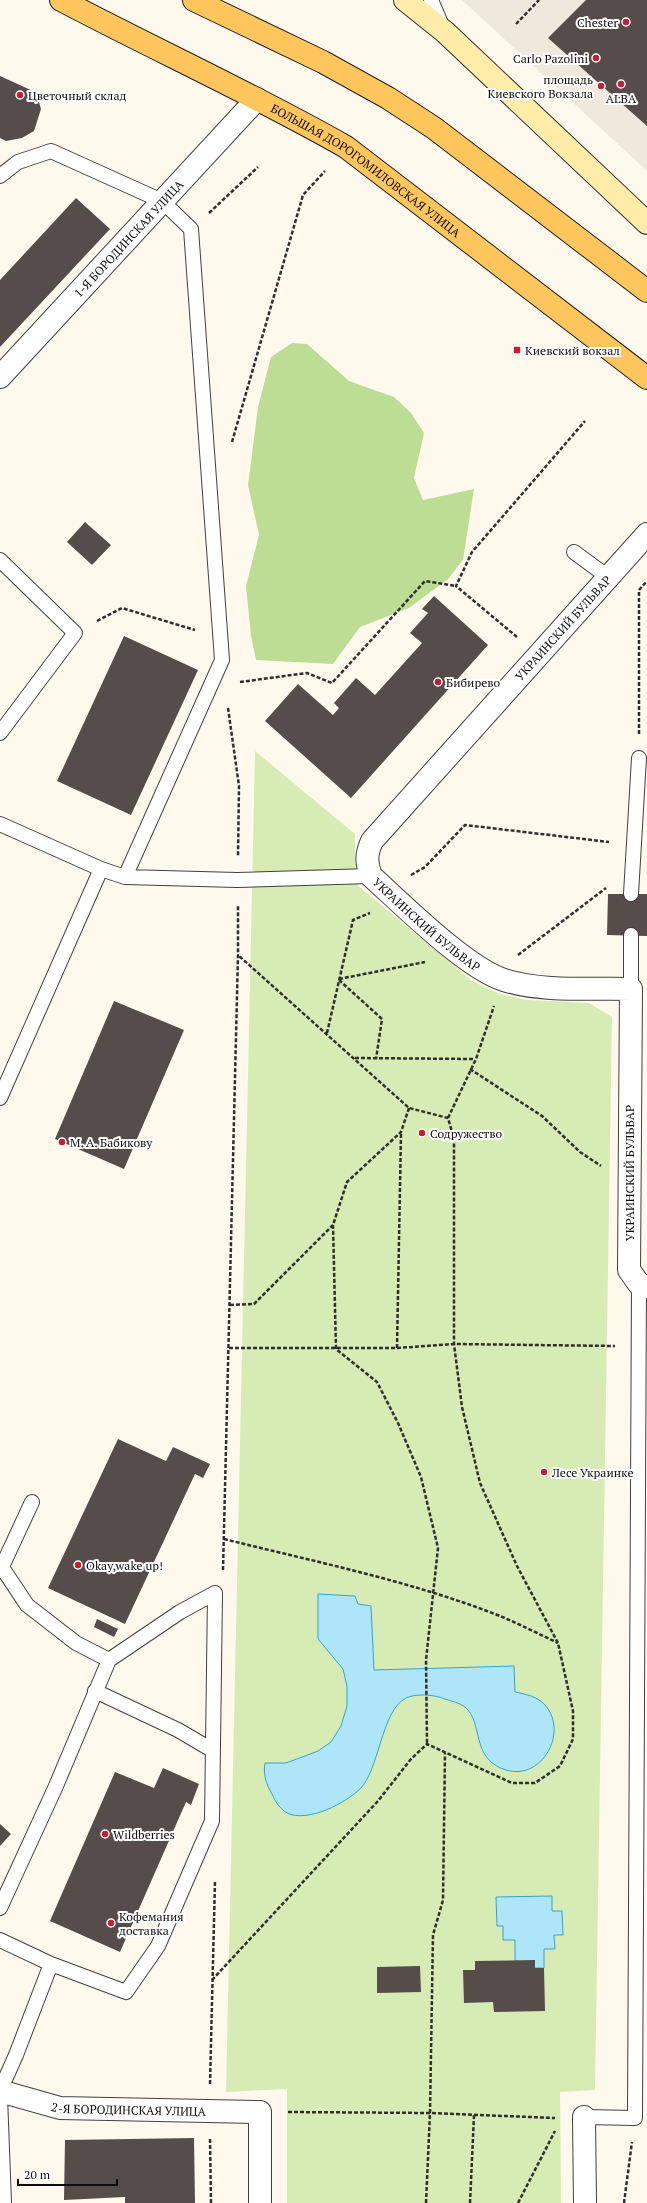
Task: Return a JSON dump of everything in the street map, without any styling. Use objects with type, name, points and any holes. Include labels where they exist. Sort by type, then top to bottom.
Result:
[{"type":"main road","name":"БОЛЬШАЯ ДОРОГОМИЛОВСКАЯ УЛИЦА","points":[[61,0],[147,46],[257,99],[346,147],[647,378]]},
{"type":"main road","points":[[194,0],[323,62],[388,98],[434,128],[647,291]]},
{"type":"main road","points":[[405,0],[445,32],[647,223]]},
{"type":"street","name":"1-Я БОРОДИНСКАЯ УЛИЦА","points":[[0,377],[257,99]]},
{"type":"street","name":"УКРАИНСКИЙ БУЛЬВАР","points":[[643,1285],[629,1270],[631,989],[528,986],[503,980],[458,953],[371,876],[367,864],[366,853],[372,841],[647,534]]},
{"type":"street","name":"2-Я БОРОДИНСКАЯ УЛИЦА","points":[[0,2091],[60,2108],[260,2112]]},
{"type":"street","points":[[260,2112],[260,2203]]},
{"type":"street","points":[[584,2117],[586,2203]]},
{"type":"lane","points":[[431,0],[445,32]]},
{"type":"lane","points":[[0,176],[18,162],[51,151],[162,201],[191,229],[222,660],[125,877]]},
{"type":"lane","points":[[574,552],[608,577]]},
{"type":"lane","points":[[0,560],[75,633],[0,733]]},
{"type":"lane","points":[[631,894],[639,758]]},
{"type":"lane","points":[[0,824],[101,869],[125,877],[237,880],[371,876]]},
{"type":"lane","points":[[0,1098],[101,869]]},
{"type":"lane","points":[[631,936],[631,989]]},
{"type":"lane","points":[[584,2117],[635,2118],[638,1346],[643,1285]]},
{"type":"lane","points":[[32,1502],[1,1570],[27,1605],[76,1643],[109,1660]]},
{"type":"lane","points":[[0,1908],[56,1786],[109,1660],[180,1612],[216,1592],[212,1750],[212,1821],[158,1946],[126,1992],[51,1964],[0,1940]]},
{"type":"lane","points":[[95,1691],[178,1730],[212,1750]]},
{"type":"lane","points":[[0,2091],[16,2055],[51,1964]]},
{"type":"lane","points":[[0,2096],[4,2203]]},
{"type":"path","points":[[516,24],[539,0]]},
{"type":"path","points":[[191,229],[258,167]]},
{"type":"path","points":[[231,445],[303,195],[325,171]]},
{"type":"path","points":[[456,586],[472,552],[585,421]]},
{"type":"path","points":[[222,660],[225,684],[307,673],[332,683],[424,581],[456,586],[538,655]]},
{"type":"path","points":[[639,758],[639,590],[647,581]]},
{"type":"path","points":[[75,633],[122,608],[220,638]]},
{"type":"path","points":[[223,1571],[238,955],[237,880],[239,786],[228,707]]},
{"type":"path","points":[[405,879],[425,867],[465,825],[634,845]]},
{"type":"path","points":[[516,959],[519,953],[632,869]]},
{"type":"path","points":[[326,1033],[353,920],[372,912]]},
{"type":"path","points":[[238,955],[355,1058],[409,1108],[448,1118]]},
{"type":"path","points":[[339,979],[428,962]]},
{"type":"path","points":[[339,979],[382,1019],[376,1059]]},
{"type":"path","points":[[427,1744],[512,1783],[535,1783],[560,1766],[573,1739],[573,1710],[558,1643],[517,1566],[480,1483],[462,1407],[454,1344],[454,1139],[448,1118],[476,1059],[495,1003]]},
{"type":"path","points":[[355,1058],[476,1059]]},
{"type":"path","points":[[470,1069],[542,1116],[580,1152],[611,1172],[629,1171]]},
{"type":"path","points":[[397,1348],[401,1132],[409,1108]]},
{"type":"path","points":[[215,1878],[212,1980],[378,1801],[411,1759],[427,1744],[426,1660],[438,1548],[421,1477],[398,1423],[377,1382],[336,1349],[333,1225],[347,1182],[401,1132]]},
{"type":"path","points":[[230,1305],[254,1304],[333,1225]]},
{"type":"path","points":[[229,1348],[397,1348],[454,1344],[638,1346]]},
{"type":"path","points":[[224,1539],[367,1574],[433,1593],[500,1616],[558,1643]]},
{"type":"path","points":[[426,2203],[430,2112],[433,1935],[443,1900],[445,1753]]},
{"type":"path","points":[[260,2112],[430,2112],[561,2118]]},
{"type":"path","points":[[470,2203],[474,2115]]},
{"type":"path","points":[[624,2203],[635,2118]]},
{"type":"path","points":[[518,2203],[558,2125]]},
{"type":"green space","points":[[292,343],[307,344],[349,381],[394,397],[411,413],[424,433],[414,478],[423,500],[474,489],[463,560],[448,579],[409,608],[360,627],[333,664],[256,660],[251,636],[246,586],[259,535],[248,485],[258,407],[271,357]]},
{"type":"green space","points":[[255,751],[355,834],[355,883],[472,981],[500,994],[527,1000],[589,1003],[612,1017],[595,2090],[560,2092],[561,2203],[287,2203],[287,2089],[226,2092]]},
{"type":"shaded area","name":"площадь Киевского Вокзала","points":[[462,0],[647,0],[647,171]]},
{"type":"water","points":[[318,1594],[355,1596],[358,1604],[371,1606],[374,1670],[514,1666],[515,1692],[539,1700],[545,1705],[552,1716],[554,1728],[553,1740],[548,1752],[531,1768],[519,1771],[506,1770],[495,1765],[487,1758],[482,1749],[471,1714],[465,1707],[458,1703],[437,1697],[425,1695],[412,1696],[402,1700],[394,1709],[368,1778],[361,1788],[337,1805],[316,1813],[296,1815],[284,1811],[276,1802],[268,1786],[265,1775],[265,1763],[286,1763],[318,1751],[331,1742],[341,1726],[347,1706],[347,1686],[343,1669],[318,1639]]},
{"type":"water","points":[[552,1896],[552,1911],[562,1911],[563,1935],[554,1935],[555,1949],[544,1949],[544,1968],[535,1968],[515,1960],[515,1940],[503,1940],[503,1926],[497,1926],[496,1897]]},
{"type":"building","points":[[586,0],[647,0],[647,126],[548,38]]},
{"type":"building","points":[[0,76],[33,91],[38,99],[41,109],[34,131],[22,138],[6,141],[0,138]]},
{"type":"building","points":[[76,198],[110,229],[0,347],[0,280]]},
{"type":"building","points":[[85,522],[111,545],[92,565],[67,542]]},
{"type":"building","points":[[434,596],[488,645],[351,798],[265,721],[298,684],[333,715],[339,708],[334,703],[356,678],[375,695],[422,643],[410,633],[428,613],[422,609]]},
{"type":"building","points":[[124,636],[198,670],[131,815],[57,781]]},
{"type":"building","points":[[608,894],[647,894],[647,936],[607,935]]},
{"type":"building","points":[[114,1001],[184,1030],[124,1169],[55,1139]]},
{"type":"building","points":[[118,1439],[166,1461],[173,1447],[210,1464],[203,1478],[195,1474],[125,1624],[48,1588]]},
{"type":"building","points":[[97,1619],[118,1629],[114,1637],[94,1627]]},
{"type":"building","points":[[163,1768],[199,1784],[191,1805],[186,1802],[120,1952],[50,1921],[115,1772],[154,1788]]},
{"type":"building","points":[[0,1824],[11,1834],[0,1846]]},
{"type":"building","points":[[535,1960],[535,1968],[544,1968],[545,2011],[494,2012],[493,2002],[464,2003],[463,1970],[475,1970],[475,1961]]},
{"type":"building","points":[[420,1966],[421,1992],[377,1993],[377,1967]]},
{"type":"building","points":[[194,2138],[195,2203],[125,2203],[125,2197],[64,2200],[65,2140]]},
{"type":"place","name":"Chester","points":[[626,22]]},
{"type":"place","name":"Carlo Pazolini","points":[[596,58]]},
{"type":"place","name":"ALBA","points":[[621,84]]},
{"type":"place","name":"площадь Киевского Вокзала","points":[[601,86]]},
{"type":"place","name":"Цветочный склад","points":[[20,95]]},
{"type":"place","name":"Киевский вокзал","points":[[517,350]]},
{"type":"place","name":"Бибирево","points":[[438,682]]},
{"type":"place","name":"Содружество","points":[[422,1133]]},
{"type":"place","name":"М. А. Бабикову","points":[[62,1142]]},
{"type":"place","name":"Лесе Украинке","points":[[544,1472]]},
{"type":"place","name":"Okay,wake up!","points":[[78,1565]]},
{"type":"place","name":"Wildberries","points":[[105,1834]]},
{"type":"place","name":"Кофемания доставка","points":[[111,1923]]}]
